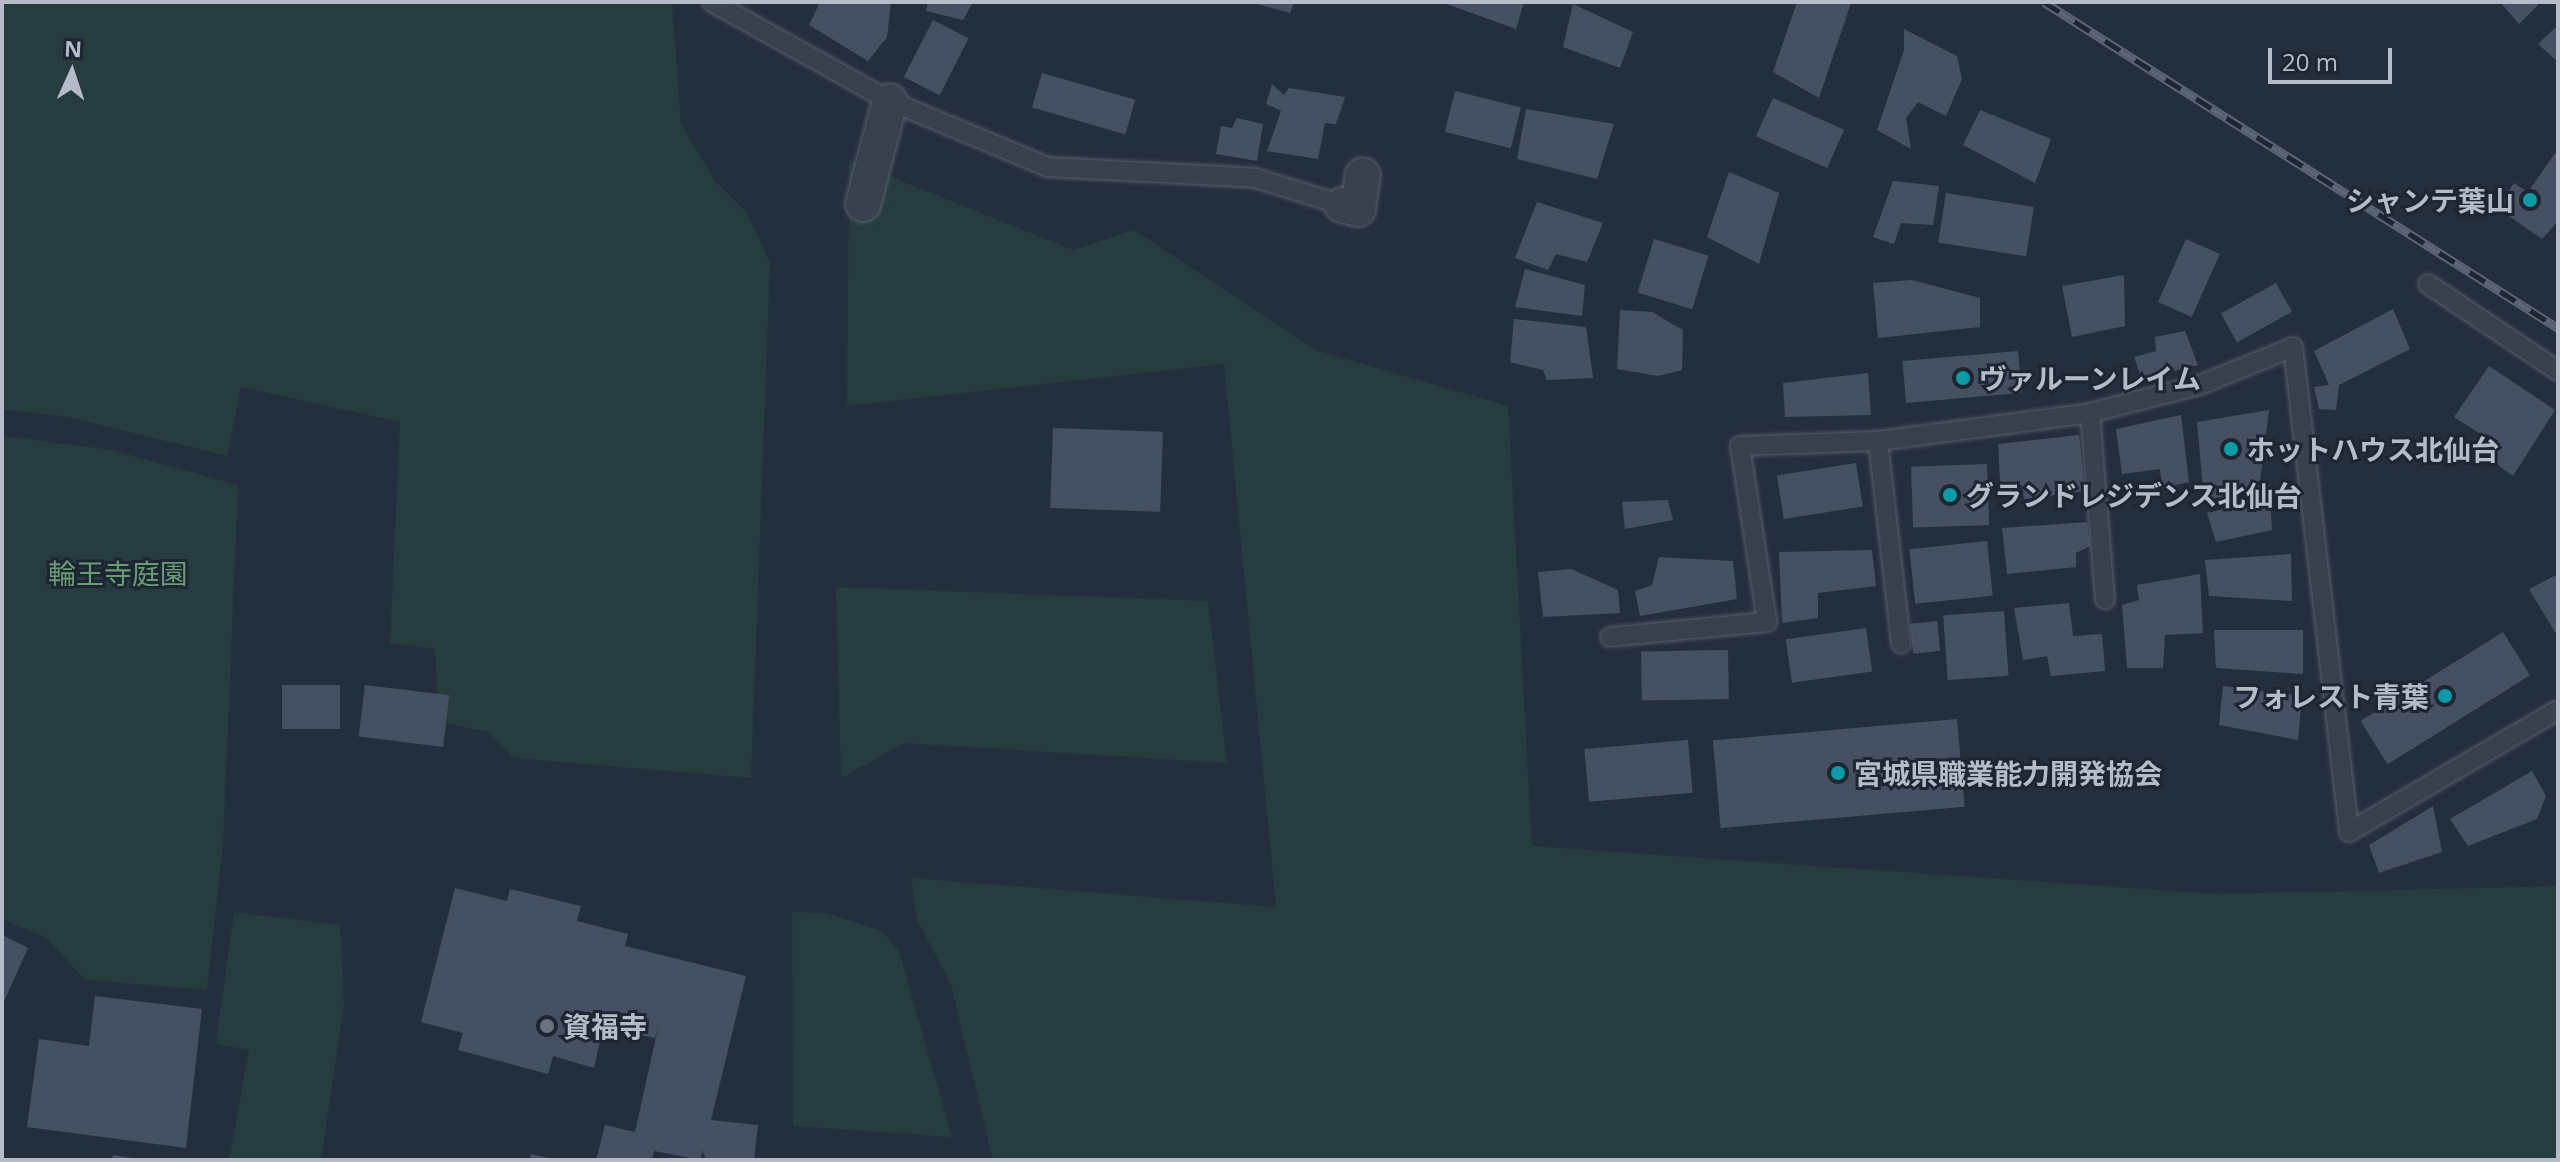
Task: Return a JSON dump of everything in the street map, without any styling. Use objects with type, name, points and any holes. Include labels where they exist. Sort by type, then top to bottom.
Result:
[{"type":"street","points":[[863,204],[890,101]]},
{"type":"street","points":[[1342,205],[1358,209],[1363,175]]},
{"type":"lane","points":[[712,2],[890,101],[1048,167],[1255,178],[1342,205]]},
{"type":"lane","points":[[2428,284],[2558,371]]},
{"type":"lane","points":[[1610,637],[1767,622],[1740,446],[1878,441],[2090,413],[2200,385],[2293,347],[2349,832],[2558,710]]},
{"type":"lane","points":[[2090,413],[2105,599]]},
{"type":"lane","points":[[1878,441],[1901,644]]},
{"type":"green space","points":[[2,2],[672,2],[681,124],[715,181],[747,213],[770,263],[751,778],[514,758],[489,732],[439,722],[435,649],[390,643],[400,422],[241,387],[227,456],[67,417],[2,409]]},
{"type":"green space","points":[[849,160],[1073,250],[1134,230],[1316,350],[1508,406],[1532,846],[2217,894],[2558,886],[2558,1160],[993,1160],[951,985],[917,919],[911,878],[1276,907],[1224,364],[847,406]]},
{"type":"green space","name":"輪王寺庭園","points":[[2,436],[112,450],[238,485],[223,845],[207,990],[85,980],[47,938],[2,919]]},
{"type":"green space","points":[[836,587],[1208,601],[1227,763],[905,743],[841,778]]},
{"type":"green space","points":[[234,912],[340,925],[344,1005],[321,1160],[229,1160],[249,1050],[216,1044]]},
{"type":"green space","points":[[792,912],[826,913],[882,931],[899,951],[952,1137],[793,1126]]},
{"type":"building","points":[[820,2],[891,2],[887,37],[868,61],[809,25]]},
{"type":"building","points":[[928,2],[973,2],[963,20],[926,11]]},
{"type":"building","points":[[1250,2],[1294,2],[1290,13]]},
{"type":"building","points":[[1441,2],[1524,2],[1516,29]]},
{"type":"building","points":[[1797,2],[1851,3],[1819,98],[1773,72]]},
{"type":"building","points":[[2500,2],[2541,2],[2519,24]]},
{"type":"building","points":[[1573,4],[1633,32],[1620,68],[1563,47]]},
{"type":"building","points":[[933,20],[969,38],[940,95],[904,77]]},
{"type":"building","points":[[2558,25],[2558,62],[2538,44]]},
{"type":"building","points":[[1904,29],[1957,56],[1962,79],[1946,116],[1918,102],[1906,118],[1911,149],[1877,130],[1904,50]]},
{"type":"building","points":[[1042,73],[1135,100],[1125,134],[1032,108]]},
{"type":"building","points":[[1272,84],[1284,95],[1289,88],[1345,97],[1336,124],[1325,123],[1318,159],[1267,151],[1281,111],[1266,104]]},
{"type":"building","points":[[1455,91],[1521,107],[1511,148],[1445,132]]},
{"type":"building","points":[[1773,98],[1844,130],[1827,168],[1756,136]]},
{"type":"building","points":[[1526,109],[1614,124],[1597,179],[1517,159]]},
{"type":"building","points":[[1980,110],[2051,139],[2035,183],[1963,145]]},
{"type":"building","points":[[1237,118],[1263,124],[1257,161],[1216,154],[1221,126],[1232,128]]},
{"type":"building","name":"シャンテ葉山","points":[[2558,149],[2558,221],[2542,239],[2497,208],[2514,183],[2528,192]]},
{"type":"building","points":[[1729,172],[1779,193],[1759,264],[1707,237]]},
{"type":"building","points":[[1893,181],[1939,186],[1933,225],[1901,223],[1894,244],[1873,237]]},
{"type":"building","points":[[1946,193],[2034,207],[2026,256],[1938,242]]},
{"type":"building","points":[[1537,202],[1603,223],[1587,262],[1556,254],[1548,270],[1515,258]]},
{"type":"building","points":[[1654,239],[1709,256],[1692,309],[1638,293]]},
{"type":"building","points":[[2186,239],[2220,254],[2192,317],[2158,302]]},
{"type":"building","points":[[1525,269],[1585,285],[1582,316],[1515,307]]},
{"type":"building","points":[[2124,275],[2125,326],[2072,337],[2062,286]]},
{"type":"building","points":[[1912,280],[1980,298],[1980,327],[1878,338],[1873,283]]},
{"type":"building","points":[[2276,283],[2292,312],[2237,342],[2221,314]]},
{"type":"building","points":[[2393,309],[2410,349],[2339,385],[2336,410],[2319,409],[2314,387],[2329,385],[2314,351]]},
{"type":"building","points":[[1620,310],[1652,312],[1683,330],[1682,370],[1658,376],[1617,369]]},
{"type":"building","points":[[1514,319],[1586,327],[1593,378],[1547,380],[1543,370],[1510,362]]},
{"type":"building","points":[[2185,331],[2198,365],[2142,379],[2134,357],[2156,351],[2155,337]]},
{"type":"building","name":"ヴァルーンレイム","points":[[2018,351],[2022,393],[1906,403],[1902,361]]},
{"type":"building","points":[[2489,366],[2555,410],[2513,476],[2490,459],[2496,444],[2454,417]]},
{"type":"building","points":[[1868,373],[1871,415],[1785,417],[1783,383]]},
{"type":"building","name":"ホットハウス北仙台","points":[[2269,410],[2259,490],[2204,500],[2197,422]]},
{"type":"building","points":[[2181,415],[2189,482],[2162,488],[2160,469],[2122,474],[2116,429]]},
{"type":"building","points":[[1053,428],[1163,432],[1160,512],[1050,508]]},
{"type":"building","points":[[2079,435],[2085,491],[2024,499],[2022,485],[2000,482],[1998,444]]},
{"type":"building","points":[[1856,463],[1863,506],[1784,519],[1777,476]]},
{"type":"building","name":"グランドレジデンス北仙台","points":[[1987,464],[1989,525],[1913,528],[1911,467]]},
{"type":"building","points":[[2270,498],[2272,530],[2216,542],[2207,513]]},
{"type":"building","points":[[1668,500],[1673,520],[1625,529],[1622,502]]},
{"type":"building","points":[[2087,522],[2090,546],[2076,553],[2076,567],[2007,574],[2002,528]]},
{"type":"building","points":[[1987,541],[1993,596],[1915,604],[1909,549]]},
{"type":"building","points":[[1872,550],[1876,586],[1818,593],[1818,618],[1782,623],[1779,552]]},
{"type":"building","points":[[2291,554],[2292,601],[2209,596],[2205,560]]},
{"type":"building","points":[[1659,557],[1733,561],[1737,599],[1640,616],[1635,591],[1652,585]]},
{"type":"building","points":[[1571,569],[1618,590],[1620,613],[1543,617],[1538,572]]},
{"type":"building","points":[[2200,574],[2203,633],[2165,635],[2163,668],[2127,668],[2122,605],[2139,600],[2137,585]]},
{"type":"building","points":[[2558,574],[2558,637],[2529,589]]},
{"type":"building","points":[[2069,603],[2073,636],[2102,634],[2105,671],[2051,676],[2047,656],[2023,660],[2014,608]]},
{"type":"building","points":[[2004,611],[2009,676],[1948,680],[1943,615]]},
{"type":"building","points":[[1937,621],[1940,651],[1913,654],[1910,624]]},
{"type":"building","points":[[1866,628],[1872,672],[1792,683],[1786,639]]},
{"type":"building","points":[[2214,630],[2303,630],[2303,674],[2216,668]]},
{"type":"building","name":"フォレスト青葉","points":[[2503,632],[2530,675],[2388,764],[2361,721]]},
{"type":"building","points":[[1728,650],[1729,699],[1642,701],[1641,652]]},
{"type":"building","points":[[282,685],[340,685],[340,729],[282,729]]},
{"type":"building","points":[[365,685],[449,695],[443,747],[359,737]]},
{"type":"building","points":[[2223,686],[2302,696],[2298,740],[2219,725]]},
{"type":"building","name":"宮城県職業能力開発協会","points":[[1957,719],[1965,807],[1721,828],[1713,740]]},
{"type":"building","points":[[1688,740],[1693,793],[1589,802],[1584,749]]},
{"type":"building","points":[[2532,771],[2546,796],[2537,819],[2468,846],[2450,819]]},
{"type":"building","points":[[2433,806],[2442,852],[2379,873],[2369,845]]},
{"type":"building","name":"資福寺","points":[[455,888],[507,901],[510,889],[581,906],[577,921],[628,934],[625,946],[746,976],[711,1120],[758,1125],[754,1160],[706,1160],[702,1150],[701,1160],[654,1151],[652,1160],[596,1160],[605,1125],[635,1132],[659,1023],[655,1038],[603,1027],[594,1068],[553,1056],[548,1074],[458,1050],[463,1033],[421,1022]]},
{"type":"building","points":[[2,935],[28,948],[2,1006]]},
{"type":"building","points":[[95,996],[202,1009],[186,1148],[27,1127],[39,1039],[89,1046]]},
{"type":"building","points":[[531,1154],[553,1159],[553,1160],[529,1160]]},
{"type":"building","points":[[113,1155],[132,1158],[132,1160],[112,1160]]},
{"type":"railway","points":[[2044,2],[2558,328]]},
{"type":"place","name":"シャンテ葉山","points":[[2530,200]]},
{"type":"place","name":"ヴァルーンレイム","points":[[1963,378]]},
{"type":"place","name":"ホットハウス北仙台","points":[[2231,449]]},
{"type":"place","name":"グランドレジデンス北仙台","points":[[1950,495]]},
{"type":"place","name":"フォレスト青葉","points":[[2445,696]]},
{"type":"place","name":"宮城県職業能力開発協会","points":[[1838,773]]},
{"type":"place","name":"資福寺","points":[[547,1026]]}]
